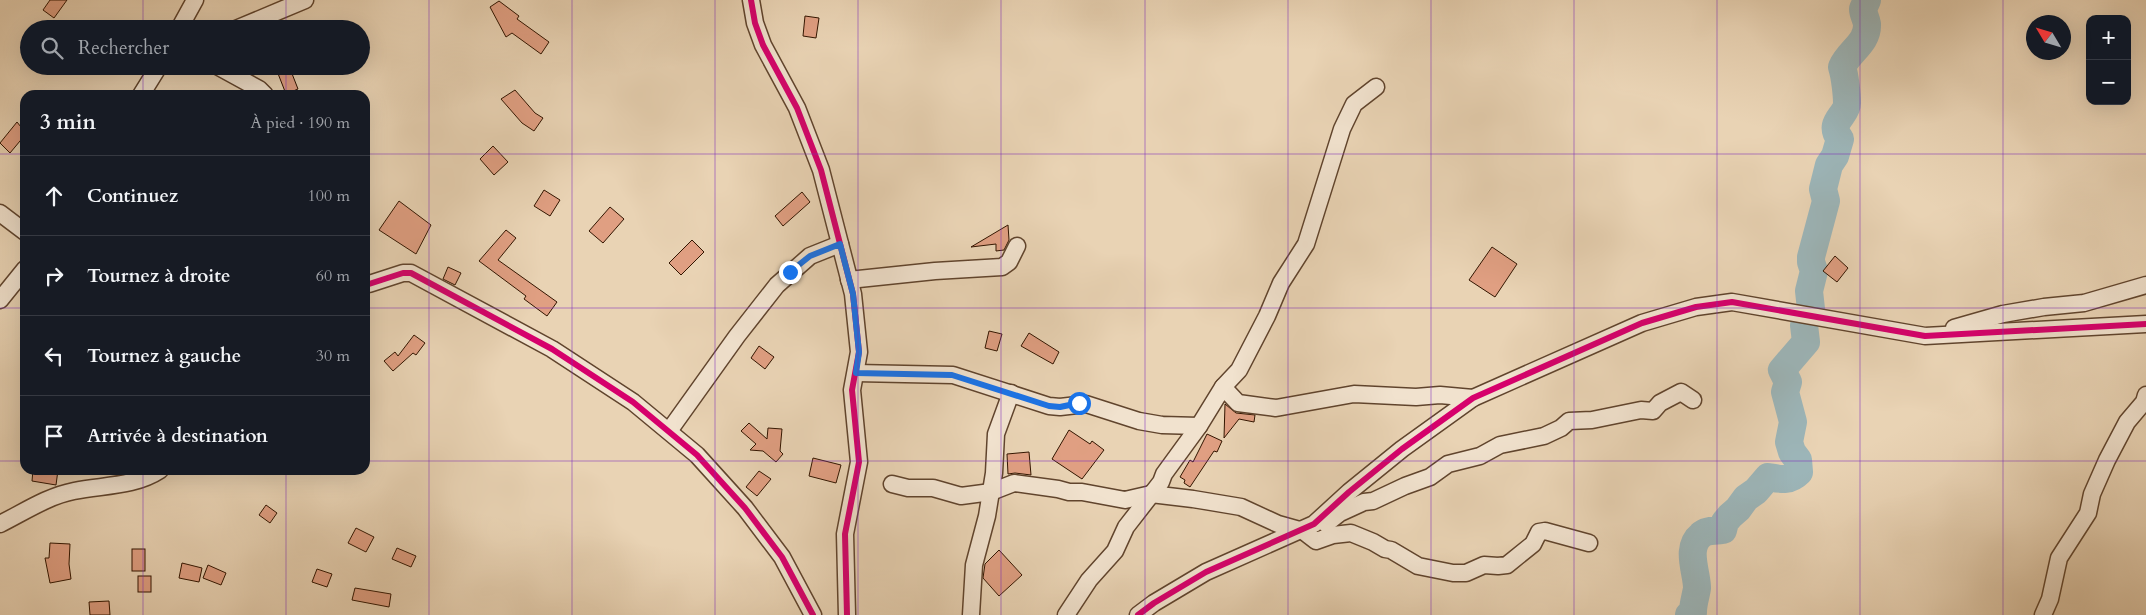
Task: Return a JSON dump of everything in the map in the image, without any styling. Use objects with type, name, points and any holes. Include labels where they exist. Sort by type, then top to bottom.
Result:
[{"type":"street","points":[[184,20],[195,0]]},
{"type":"street","points":[[257,20],[305,0]]},
{"type":"street","points":[[751,0],[755,23],[763,46],[797,108],[821,170],[853,294],[859,352],[852,390],[859,462],[845,534],[848,615]]},
{"type":"street","points":[[144,90],[153,75]]},
{"type":"street","points":[[233,75],[260,90]]},
{"type":"street","points":[[1066,615],[1089,580],[1114,551],[1126,527],[1152,494],[1199,426],[1223,387],[1239,370],[1267,316],[1281,282],[1306,244],[1342,129],[1354,104],[1376,87]]},
{"type":"street","points":[[0,213],[20,228]]},
{"type":"street","points":[[669,431],[737,336],[777,285],[810,256],[840,244]]},
{"type":"street","points":[[849,280],[935,271],[1002,267],[1009,262],[1017,246]]},
{"type":"street","points":[[370,284],[403,273],[411,273],[552,350],[633,402],[697,455],[745,508],[782,557],[812,615]]},
{"type":"street","points":[[0,300],[20,275]]},
{"type":"street","points":[[1925,336],[2003,314],[2044,307],[2084,304],[2146,285]]},
{"type":"street","points":[[1138,615],[1154,603],[1206,572],[1314,524],[1349,492],[1402,449],[1473,398],[1642,323],[1696,307],[1732,302],[1925,336],[2146,324]]},
{"type":"street","points":[[856,373],[952,375],[1049,406],[1060,407],[1086,404],[1139,421],[1162,425],[1199,426]]},
{"type":"street","points":[[1223,387],[1238,402],[1276,408],[1354,394],[1416,397],[1440,394],[1473,398]]},
{"type":"street","points":[[892,484],[908,488],[933,488],[961,496],[991,492],[1014,483],[1125,500],[1152,494],[1241,507],[1278,524],[1303,530],[1322,526],[1340,513],[1430,477],[1448,464],[1480,456],[1500,445],[1544,436],[1561,428],[1569,421],[1592,420],[1641,410],[1653,411],[1660,403],[1681,392],[1693,400]]},
{"type":"street","points":[[971,615],[974,565],[987,516],[994,473],[996,434],[1010,393]]},
{"type":"street","points":[[2043,615],[2050,599],[2059,558],[2088,513],[2092,494],[2127,422],[2145,400]]},
{"type":"street","points":[[0,524],[57,496],[74,491],[129,484],[149,475]]},
{"type":"street","points":[[1303,530],[1316,541],[1333,535],[1350,533],[1384,549],[1392,550],[1418,566],[1453,573],[1466,573],[1484,565],[1507,565],[1533,544],[1539,532],[1545,531],[1589,543]]},
{"type":"building","points":[[50,0],[67,0],[54,18],[43,10]]},
{"type":"building","points":[[499,1],[519,16],[517,19],[549,42],[541,54],[512,33],[506,37],[490,7]]},
{"type":"building","points":[[805,16],[819,18],[816,38],[803,36]]},
{"type":"building","points":[[279,75],[293,75],[298,89],[284,90]]},
{"type":"building","points":[[515,90],[535,113],[543,118],[534,131],[522,123],[501,99]]},
{"type":"building","points":[[17,122],[20,126],[20,141],[10,153],[0,143]]},
{"type":"building","points":[[493,146],[508,162],[494,175],[480,159]]},
{"type":"building","points":[[544,190],[560,200],[550,216],[534,206]]},
{"type":"building","points":[[802,192],[810,202],[783,226],[775,216]]},
{"type":"building","points":[[399,201],[431,225],[416,254],[379,230]]},
{"type":"building","points":[[610,207],[624,219],[603,243],[589,231]]},
{"type":"building","points":[[1008,225],[1009,240],[1004,250],[996,251],[996,244],[971,247]]},
{"type":"building","points":[[506,230],[516,238],[498,260],[557,302],[547,316],[524,299],[526,296],[479,261]]},
{"type":"building","points":[[692,240],[704,252],[681,275],[669,263]]},
{"type":"building","points":[[1492,247],[1517,264],[1495,297],[1469,280]]},
{"type":"building","points":[[1835,256],[1848,268],[1837,282],[1823,271]]},
{"type":"building","points":[[448,267],[461,273],[455,285],[443,279]]},
{"type":"building","points":[[989,331],[1002,334],[997,351],[985,348]]},
{"type":"building","points":[[1029,333],[1059,352],[1053,364],[1021,346]]},
{"type":"building","points":[[414,335],[425,343],[416,355],[413,353],[393,371],[384,361],[395,352],[398,356]]},
{"type":"building","points":[[759,346],[774,357],[765,369],[751,358]]},
{"type":"building","points":[[1225,404],[1236,413],[1255,415],[1254,422],[1239,419],[1224,438]]},
{"type":"building","points":[[749,423],[767,439],[768,428],[782,429],[780,451],[783,454],[776,462],[763,451],[750,450],[756,444],[741,431]]},
{"type":"building","points":[[1069,430],[1090,444],[1092,441],[1104,450],[1082,479],[1052,459]]},
{"type":"building","points":[[1207,434],[1222,441],[1217,452],[1214,451],[1190,487],[1180,477],[1190,460],[1193,462]]},
{"type":"building","points":[[1029,452],[1031,475],[1008,474],[1007,454]]},
{"type":"building","points":[[813,458],[841,465],[836,483],[809,476]]},
{"type":"building","points":[[759,471],[771,479],[757,496],[746,487]]},
{"type":"building","points":[[33,475],[57,475],[56,485],[32,481]]},
{"type":"building","points":[[266,505],[277,513],[270,523],[259,515]]},
{"type":"building","points":[[356,528],[374,537],[366,552],[348,543]]},
{"type":"building","points":[[50,543],[70,544],[69,564],[71,579],[50,583],[45,558],[49,558]]},
{"type":"building","points":[[397,548],[416,556],[411,567],[392,559]]},
{"type":"building","points":[[132,549],[145,549],[145,571],[132,571]]},
{"type":"building","points":[[999,550],[1022,575],[999,596],[983,578],[985,564]]},
{"type":"building","points":[[182,563],[202,568],[199,582],[179,578]]},
{"type":"building","points":[[208,565],[226,573],[221,585],[203,578]]},
{"type":"building","points":[[317,569],[332,574],[327,587],[312,582]]},
{"type":"building","points":[[138,576],[151,576],[151,592],[138,592]]},
{"type":"building","points":[[355,588],[391,594],[389,607],[352,600]]},
{"type":"building","points":[[109,601],[110,615],[90,615],[89,602]]},
{"type":"waterway","points":[[1689,615],[1693,612],[1697,588],[1693,560],[1696,540],[1706,532],[1723,530],[1725,522],[1730,516],[1768,477],[1788,479],[1799,472],[1798,460],[1792,452],[1789,442],[1793,422],[1785,392],[1788,382],[1782,370],[1806,342],[1804,325],[1811,309],[1809,291],[1814,271],[1811,257],[1826,201],[1823,189],[1829,165],[1835,156],[1840,139],[1836,128],[1847,103],[1842,67],[1861,42],[1866,31],[1867,24],[1863,9],[1867,0]]},
{"type":"cycle path","points":[[751,0],[755,23],[763,45],[797,108],[821,170],[853,294],[859,352],[852,390],[859,462],[845,534],[847,615]]},
{"type":"cycle path","points":[[370,284],[403,273],[411,273],[552,349],[633,402],[697,455],[745,508],[782,557],[813,615]]},
{"type":"cycle path","points":[[1138,615],[1154,603],[1206,572],[1314,524],[1349,492],[1402,449],[1473,398],[1642,323],[1696,307],[1732,302],[1925,336],[2146,324]]},
{"type":"route","points":[[790,272],[810,256],[840,244],[853,294],[853,312],[859,352],[856,373],[901,376],[952,375],[964,377],[1049,406],[1060,407],[1079,403]]}]
